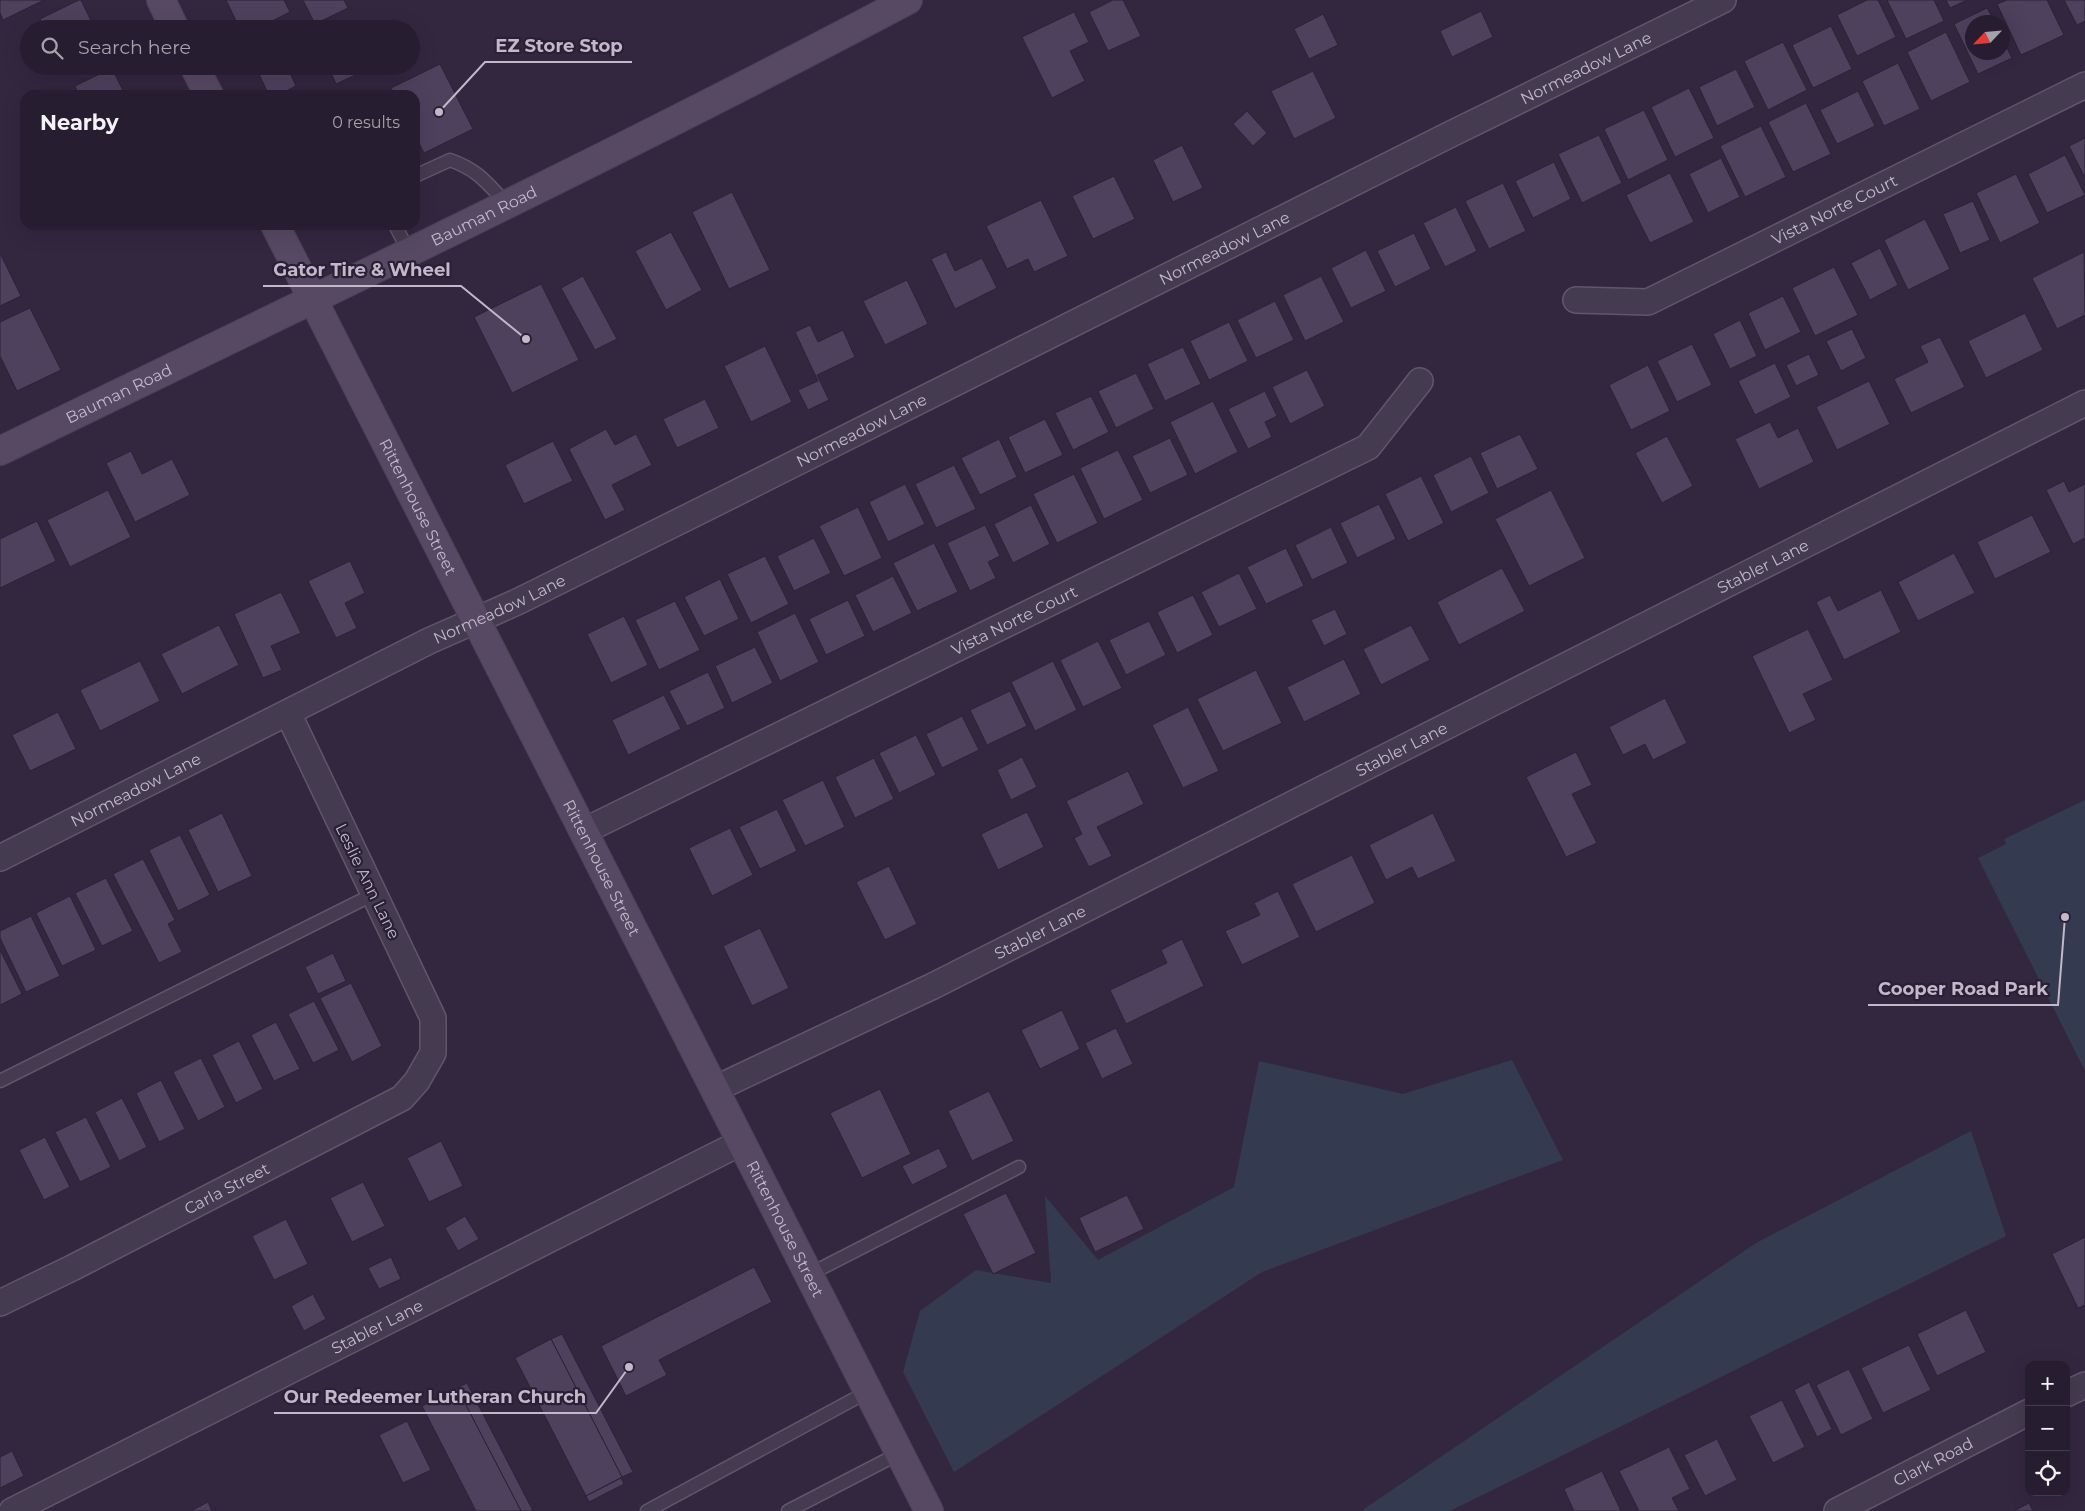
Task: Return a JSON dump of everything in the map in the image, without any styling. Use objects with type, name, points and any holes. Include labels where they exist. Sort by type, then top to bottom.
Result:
[{"type":"street","points":[[160,0],[170,20]]},
{"type":"street","name":"Bauman Road","points":[[0,451],[409,252],[794,60],[908,0]]},
{"type":"street","name":"Normeadow Lane","points":[[0,858],[429,641],[516,602],[716,503],[1447,136],[1723,0]]},
{"type":"street","points":[[199,75],[206,90]]},
{"type":"street","name":"Vista Norte Court","points":[[1576,300],[1648,302],[2085,85]]},
{"type":"street","name":"Rittenhouse Street","points":[[278,230],[929,1511]]},
{"type":"street","name":"Vista Norte Court","points":[[584,831],[1368,447],[1420,381]]},
{"type":"street","name":"Stabler Lane","points":[[715,1089],[933,986],[2085,403]]},
{"type":"street","name":"Leslie Ann Lane","points":[[288,713],[433,1018],[433,1052]]},
{"type":"street","name":"Carla Street","points":[[0,1303],[90,1259],[402,1098],[417,1081],[433,1052]]},
{"type":"street","name":"Stabler Lane","points":[[12,1511],[742,1142]]},
{"type":"street","points":[[2070,1392],[2085,1385]]},
{"type":"street","name":"Clark Road","points":[[1837,1511],[2025,1414]]},
{"type":"lane","points":[[420,174],[450,160],[468,167],[481,176],[506,203]]},
{"type":"lane","points":[[398,230],[409,252]]},
{"type":"lane","points":[[0,1081],[374,894]]},
{"type":"lane","points":[[810,1274],[1020,1167]]},
{"type":"lane","points":[[647,1511],[869,1391]]},
{"type":"lane","points":[[788,1511],[900,1452]]},
{"type":"shaded area","points":[[2085,800],[2085,1071],[1978,858],[2006,844],[2004,839]]},
{"type":"shaded area","points":[[1512,1060],[1563,1160],[1262,1272],[954,1472],[903,1372],[920,1311],[976,1270],[1051,1283],[1045,1196],[1098,1260],[1234,1187],[1259,1061],[1403,1094]]},
{"type":"shaded area","points":[[1971,1131],[2006,1236],[1450,1511],[1361,1511],[1756,1243]]},
{"type":"building","points":[[0,0],[44,0],[3,20],[0,13]]},
{"type":"building","points":[[81,0],[91,20],[40,20]]},
{"type":"building","points":[[226,0],[284,0],[290,12],[274,20],[236,20]]},
{"type":"building","points":[[303,0],[344,0],[348,8],[323,20],[313,20]]},
{"type":"building","points":[[1113,0],[1123,0],[1141,36],[1108,51],[1089,12]]},
{"type":"building","points":[[1867,0],[1878,0],[1896,37],[1857,56],[1837,15]]},
{"type":"building","points":[[1887,0],[1934,0],[1944,21],[1906,39]]},
{"type":"building","points":[[1946,0],[1967,0],[1950,8]]},
{"type":"building","points":[[2007,0],[2047,0],[2064,35],[2021,55],[2010,32],[2010,15],[2002,15],[1997,4]]},
{"type":"building","points":[[2064,0],[2085,0],[2085,21],[2077,25]]},
{"type":"building","points":[[1987,8],[1991,15],[1973,15]]},
{"type":"building","points":[[1481,11],[1493,37],[1452,57],[1440,31]]},
{"type":"building","points":[[1074,12],[1089,42],[1070,51],[1085,81],[1052,98],[1022,37]]},
{"type":"building","points":[[1323,14],[1338,45],[1309,59],[1294,29]]},
{"type":"building","points":[[1965,19],[1965,47],[1954,24]]},
{"type":"building","points":[[1831,26],[1852,69],[1813,88],[1792,45]]},
{"type":"building","points":[[1946,32],[1970,82],[1931,101],[1907,52]]},
{"type":"building","points":[[1783,42],[1807,90],[1768,110],[1744,61]]},
{"type":"building","points":[[1971,60],[2008,60],[1978,74]]},
{"type":"building","points":[[1898,63],[1920,109],[1884,126],[1862,81]]},
{"type":"building","points":[[440,64],[473,129],[424,153],[420,145],[420,90],[392,90],[391,88]]},
{"type":"building","points":[[1736,69],[1755,107],[1717,126],[1699,87]]},
{"type":"building","points":[[1313,71],[1336,118],[1294,139],[1271,91]]},
{"type":"building","points":[[98,75],[115,75],[123,90],[77,90],[75,86]]},
{"type":"building","points":[[259,75],[291,75],[296,86],[288,90],[267,90]]},
{"type":"building","points":[[332,75],[355,75],[336,84]]},
{"type":"building","points":[[1689,88],[1714,138],[1675,157],[1651,107]]},
{"type":"building","points":[[1858,91],[1875,126],[1837,144],[1820,110]]},
{"type":"building","points":[[1806,103],[1831,154],[1793,172],[1768,122]]},
{"type":"building","points":[[1644,110],[1668,160],[1628,180],[1604,129]]},
{"type":"building","points":[[1247,111],[1267,133],[1253,146],[1233,124]]},
{"type":"building","points":[[1761,126],[1786,177],[1745,197],[1720,146]]},
{"type":"building","points":[[1599,135],[1622,183],[1582,203],[1558,154]]},
{"type":"building","points":[[2085,138],[2085,178],[2069,146]]},
{"type":"building","points":[[1182,145],[1203,188],[1173,202],[1153,160]]},
{"type":"building","points":[[2065,155],[2085,195],[2047,213],[2028,174]]},
{"type":"building","points":[[1721,158],[1740,197],[1708,213],[1689,174]]},
{"type":"building","points":[[1554,162],[1571,199],[1533,218],[1515,181]]},
{"type":"building","points":[[1670,173],[1694,222],[1650,243],[1626,195]]},
{"type":"building","points":[[2016,174],[2040,223],[2000,243],[1976,193]]},
{"type":"building","points":[[1114,176],[1135,219],[1093,239],[1072,196]]},
{"type":"building","points":[[1503,183],[1526,231],[1489,249],[1465,201]]},
{"type":"building","points":[[732,192],[770,270],[729,289],[692,212]]},
{"type":"building","points":[[1041,200],[1068,256],[1034,272],[1028,259],[1007,269],[986,226]]},
{"type":"building","points":[[1973,201],[1990,240],[1960,253],[1943,214]]},
{"type":"building","points":[[1456,207],[1477,251],[1445,267],[1423,223]]},
{"type":"building","points":[[1925,219],[1950,269],[1908,290],[1884,240]]},
{"type":"building","points":[[671,232],[702,290],[666,310],[635,251]]},
{"type":"building","points":[[1414,233],[1431,269],[1395,287],[1377,251]]},
{"type":"building","points":[[1880,248],[1898,285],[1870,300],[1851,263]]},
{"type":"building","points":[[1366,250],[1386,291],[1351,308],[1331,268]]},
{"type":"building","points":[[946,252],[955,271],[982,258],[997,288],[955,309],[931,259]]},
{"type":"building","points":[[2084,252],[2085,315],[2057,329],[2032,278]]},
{"type":"building","points":[[0,253],[21,296],[0,306]]},
{"type":"building","points":[[1834,267],[1858,315],[1815,336],[1792,288]]},
{"type":"building","points":[[583,276],[617,339],[595,350],[561,288]]},
{"type":"building","points":[[1321,276],[1344,322],[1305,341],[1283,295]]},
{"type":"building","points":[[907,280],[928,324],[885,345],[863,301]]},
{"type":"building","points":[[541,284],[579,360],[512,393],[474,317]]},
{"type":"building","points":[[1783,296],[1801,332],[1765,350],[1748,313]]},
{"type":"building","points":[[1275,301],[1294,340],[1256,358],[1237,320]]},
{"type":"building","points":[[30,308],[61,370],[17,391],[0,356],[0,322]]},
{"type":"building","points":[[2025,313],[2043,350],[1986,378],[1968,341]]},
{"type":"building","points":[[1740,320],[1757,356],[1730,369],[1713,334]]},
{"type":"building","points":[[1229,322],[1248,361],[1209,380],[1190,341]]},
{"type":"building","points":[[810,325],[818,342],[843,330],[855,357],[817,375],[829,400],[808,410],[798,390],[818,381],[795,332]]},
{"type":"building","points":[[1852,329],[1866,358],[1841,371],[1826,341]]},
{"type":"building","points":[[1940,337],[1965,387],[1911,413],[1894,379],[1928,362],[1920,346]]},
{"type":"building","points":[[1692,344],[1712,385],[1677,402],[1657,361]]},
{"type":"building","points":[[765,346],[792,402],[751,422],[724,366]]},
{"type":"building","points":[[1183,347],[1201,384],[1165,401],[1147,364]]},
{"type":"building","points":[[1809,354],[1819,375],[1796,386],[1786,365]]},
{"type":"building","points":[[1775,363],[1791,397],[1755,415],[1738,381]]},
{"type":"building","points":[[1648,365],[1670,411],[1631,430],[1609,385]]},
{"type":"building","points":[[1307,370],[1325,406],[1290,424],[1272,387]]},
{"type":"building","points":[[1136,373],[1154,409],[1116,428],[1098,391]]},
{"type":"building","points":[[1869,381],[1890,424],[1837,450],[1816,407]]},
{"type":"building","points":[[1265,391],[1277,416],[1265,422],[1272,437],[1248,449],[1228,409]]},
{"type":"building","points":[[1091,396],[1109,432],[1073,450],[1055,413]]},
{"type":"building","points":[[705,399],[719,428],[677,448],[663,419]]},
{"type":"building","points":[[1213,401],[1238,452],[1195,474],[1170,422]]},
{"type":"building","points":[[1045,419],[1063,455],[1025,473],[1008,437]]},
{"type":"building","points":[[1770,422],[1778,438],[1798,428],[1814,462],[1759,489],[1735,439]]},
{"type":"building","points":[[606,429],[615,445],[636,434],[652,465],[612,485],[625,510],[605,520],[569,449]]},
{"type":"building","points":[[1520,434],[1538,469],[1497,489],[1480,453]]},
{"type":"building","points":[[1667,436],[1693,486],[1662,503],[1635,453]]},
{"type":"building","points":[[1170,438],[1188,475],[1150,493],[1132,456]]},
{"type":"building","points":[[999,439],[1017,477],[980,495],[961,458]]},
{"type":"building","points":[[553,441],[573,481],[524,504],[505,465]]},
{"type":"building","points":[[1118,450],[1143,500],[1104,519],[1080,468]]},
{"type":"building","points":[[131,451],[142,474],[172,459],[190,495],[135,522],[106,463]]},
{"type":"building","points":[[1471,456],[1489,493],[1451,512],[1433,475]]},
{"type":"building","points":[[954,465],[976,509],[936,528],[915,484]]},
{"type":"building","points":[[1074,474],[1098,523],[1057,543],[1033,494]]},
{"type":"building","points":[[1421,476],[1444,523],[1408,541],[1385,494]]},
{"type":"building","points":[[2064,481],[2069,492],[2085,484],[2085,538],[2073,544],[2046,490]]},
{"type":"building","points":[[905,484],[925,524],[888,542],[869,502]]},
{"type":"building","points":[[108,490],[131,537],[70,567],[47,520]]},
{"type":"building","points":[[1551,490],[1585,558],[1529,586],[1495,519]]},
{"type":"building","points":[[1379,504],[1396,539],[1357,558],[1340,523]]},
{"type":"building","points":[[1031,505],[1050,544],[1013,563],[994,524]]},
{"type":"building","points":[[858,507],[882,558],[844,576],[819,526]]},
{"type":"building","points":[[2032,515],[2051,552],[1995,579],[1977,542]]},
{"type":"building","points":[[37,521],[56,561],[0,588],[0,539]]},
{"type":"building","points":[[985,525],[1000,556],[988,562],[996,578],[970,591],[947,543]]},
{"type":"building","points":[[1331,527],[1348,563],[1312,580],[1295,545]]},
{"type":"building","points":[[814,538],[831,573],[794,591],[777,556]]},
{"type":"building","points":[[934,543],[958,592],[917,611],[893,563]]},
{"type":"building","points":[[1286,548],[1304,586],[1266,604],[1247,567]]},
{"type":"building","points":[[1954,553],[1975,593],[1918,621],[1898,582]]},
{"type":"building","points":[[765,556],[789,604],[751,623],[727,574]]},
{"type":"building","points":[[350,561],[365,593],[345,603],[357,628],[336,638],[308,581]]},
{"type":"building","points":[[1502,568],[1525,611],[1459,645],[1437,602]]},
{"type":"building","points":[[1239,573],[1257,609],[1219,627],[1201,592]]},
{"type":"building","points":[[893,576],[912,613],[873,632],[855,595]]},
{"type":"building","points":[[720,579],[739,619],[704,636],[684,597]]},
{"type":"building","points":[[1881,590],[1901,632],[1844,660],[1816,602],[1830,595],[1838,611]]},
{"type":"building","points":[[281,592],[301,633],[271,646],[282,670],[263,678],[234,614]]},
{"type":"building","points":[[1193,595],[1213,635],[1177,653],[1157,612]]},
{"type":"building","points":[[848,600],[865,636],[826,655],[809,619]]},
{"type":"building","points":[[675,601],[700,650],[659,670],[635,620]]},
{"type":"building","points":[[1335,609],[1347,634],[1324,646],[1311,620]]},
{"type":"building","points":[[795,613],[819,662],[780,681],[757,632]]},
{"type":"building","points":[[624,616],[648,665],[611,683],[587,634]]},
{"type":"building","points":[[1149,621],[1166,655],[1126,675],[1109,640]]},
{"type":"building","points":[[219,625],[239,665],[182,694],[161,654]]},
{"type":"building","points":[[1411,625],[1430,660],[1381,685],[1363,649]]},
{"type":"building","points":[[1808,629],[1833,680],[1803,694],[1816,720],[1789,733],[1752,656]]},
{"type":"building","points":[[1098,641],[1122,688],[1083,707],[1060,660]]},
{"type":"building","points":[[755,647],[773,683],[732,703],[715,666]]},
{"type":"building","points":[[1344,659],[1361,694],[1304,722],[1287,687]]},
{"type":"building","points":[[140,661],[160,701],[100,731],[80,690]]},
{"type":"building","points":[[1053,661],[1077,710],[1035,731],[1011,682]]},
{"type":"building","points":[[1256,670],[1282,723],[1223,751],[1197,699]]},
{"type":"building","points":[[708,672],[725,708],[687,726],[669,691]]},
{"type":"building","points":[[1010,691],[1027,726],[987,745],[970,710]]},
{"type":"building","points":[[664,695],[681,729],[628,755],[612,720]]},
{"type":"building","points":[[1665,698],[1687,743],[1653,760],[1645,744],[1623,755],[1609,727]]},
{"type":"building","points":[[1188,707],[1219,771],[1183,788],[1152,725]]},
{"type":"building","points":[[58,712],[76,749],[30,771],[12,735]]},
{"type":"building","points":[[962,716],[979,750],[942,768],[926,734]]},
{"type":"building","points":[[916,735],[936,775],[899,793],[879,753]]},
{"type":"building","points":[[1576,752],[1592,785],[1572,794],[1597,843],[1566,857],[1526,777]]},
{"type":"building","points":[[1022,757],[1037,787],[1011,800],[997,770]]},
{"type":"building","points":[[874,758],[894,799],[855,818],[835,777]]},
{"type":"building","points":[[1128,771],[1144,804],[1097,827],[1112,856],[1089,867],[1074,838],[1082,834],[1066,801]]},
{"type":"building","points":[[823,780],[845,827],[805,846],[782,800]]},
{"type":"building","points":[[777,809],[797,851],[760,869],[739,827]]},
{"type":"building","points":[[1027,812],[1044,847],[998,870],[981,834]]},
{"type":"building","points":[[222,813],[252,876],[218,892],[188,830]]},
{"type":"building","points":[[1433,813],[1456,861],[1418,879],[1412,867],[1386,880],[1369,845]]},
{"type":"building","points":[[730,828],[753,875],[712,896],[689,848]]},
{"type":"building","points":[[180,835],[210,895],[178,911],[149,850]]},
{"type":"building","points":[[1352,855],[1375,903],[1316,932],[1292,884]]},
{"type":"building","points":[[143,859],[175,920],[168,924],[182,952],[159,963],[113,874]]},
{"type":"building","points":[[889,866],[917,924],[885,940],[856,882]]},
{"type":"building","points":[[106,878],[133,931],[102,946],[75,893]]},
{"type":"building","points":[[1278,891],[1300,937],[1242,965],[1225,931],[1260,915],[1254,903]]},
{"type":"building","points":[[70,896],[96,950],[62,966],[36,913]]},
{"type":"building","points":[[31,916],[60,976],[26,992],[0,938],[0,931]]},
{"type":"building","points":[[760,928],[789,988],[752,1006],[723,946]]},
{"type":"building","points":[[1182,939],[1204,986],[1126,1024],[1110,990],[1167,963],[1161,950]]},
{"type":"building","points":[[0,950],[22,994],[0,1005]]},
{"type":"building","points":[[333,953],[346,981],[318,994],[305,967]]},
{"type":"building","points":[[351,983],[382,1046],[352,1062],[320,998]]},
{"type":"building","points":[[314,1001],[339,1050],[313,1063],[288,1014]]},
{"type":"building","points":[[1062,1010],[1080,1049],[1040,1069],[1021,1030]]},
{"type":"building","points":[[276,1022],[300,1069],[274,1081],[251,1035]]},
{"type":"building","points":[[1116,1028],[1133,1064],[1102,1079],[1085,1043]]},
{"type":"building","points":[[239,1041],[263,1089],[236,1103],[212,1055]]},
{"type":"building","points":[[201,1058],[225,1107],[198,1121],[173,1072]]},
{"type":"building","points":[[161,1080],[185,1129],[159,1142],[136,1093]]},
{"type":"building","points":[[880,1089],[911,1154],[862,1178],[830,1113]]},
{"type":"building","points":[[989,1091],[1014,1141],[972,1161],[948,1111]]},
{"type":"building","points":[[122,1098],[147,1147],[119,1161],[95,1112]]},
{"type":"building","points":[[86,1117],[111,1167],[80,1182],[55,1132]]},
{"type":"building","points":[[45,1137],[70,1187],[44,1200],[19,1150]]},
{"type":"building","points":[[441,1141],[463,1186],[429,1202],[407,1158]]},
{"type":"building","points":[[939,1148],[948,1167],[912,1185],[902,1166]]},
{"type":"building","points":[[363,1182],[385,1226],[352,1242],[330,1198]]},
{"type":"building","points":[[1006,1193],[1036,1253],[993,1274],[963,1214]]},
{"type":"building","points":[[1127,1195],[1144,1229],[1095,1252],[1079,1218]]},
{"type":"building","points":[[465,1216],[479,1239],[458,1251],[445,1228]]},
{"type":"building","points":[[286,1219],[308,1264],[274,1280],[252,1236]]},
{"type":"building","points":[[2085,1237],[2085,1305],[2078,1308],[2052,1254]]},
{"type":"building","points":[[391,1257],[401,1279],[379,1289],[368,1268]]},
{"type":"building","points":[[754,1267],[772,1302],[659,1360],[667,1375],[626,1396],[601,1346]]},
{"type":"building","points":[[313,1294],[326,1319],[304,1331],[291,1306]]},
{"type":"building","points":[[1966,1310],[1986,1352],[1937,1376],[1917,1334]]},
{"type":"building","points":[[562,1334],[633,1472],[622,1477],[551,1339]]},
{"type":"building","points":[[551,1339],[622,1477],[586,1496],[515,1358]]},
{"type":"building","points":[[1909,1345],[1931,1390],[1883,1413],[1861,1368]]},
{"type":"building","points":[[1849,1369],[1873,1419],[1841,1435],[1816,1385]]},
{"type":"building","points":[[1809,1382],[1832,1429],[1817,1437],[1794,1390]]},
{"type":"building","points":[[467,1383],[533,1511],[521,1511],[457,1388]]},
{"type":"building","points":[[457,1388],[521,1511],[476,1511],[422,1406]]},
{"type":"building","points":[[1782,1400],[1805,1447],[1773,1463],[1749,1416]]},
{"type":"building","points":[[407,1421],[431,1470],[403,1483],[379,1435]]},
{"type":"building","points":[[1717,1439],[1737,1480],[1705,1496],[1684,1455]]},
{"type":"building","points":[[1669,1447],[1690,1489],[1672,1498],[1679,1511],[1639,1511],[1619,1471]]},
{"type":"building","points":[[12,1451],[24,1476],[0,1488],[0,1457]]},
{"type":"building","points":[[1602,1471],[1621,1511],[1574,1511],[1564,1489]]},
{"type":"building","points":[[621,1478],[624,1484],[589,1502],[586,1496]]},
{"type":"building","points":[[208,1502],[212,1511],[191,1511]]},
{"type":"building","points":[[2029,1503],[2033,1511],[2014,1511]]},
{"type":"place","name":"EZ Store Stop","points":[[439,112]]},
{"type":"place","name":"Gator Tire & Wheel","points":[[526,339]]},
{"type":"place","name":"Cooper Road Park","points":[[2065,917]]},
{"type":"place","name":"Our Redeemer Lutheran Church","points":[[629,1367]]}]
